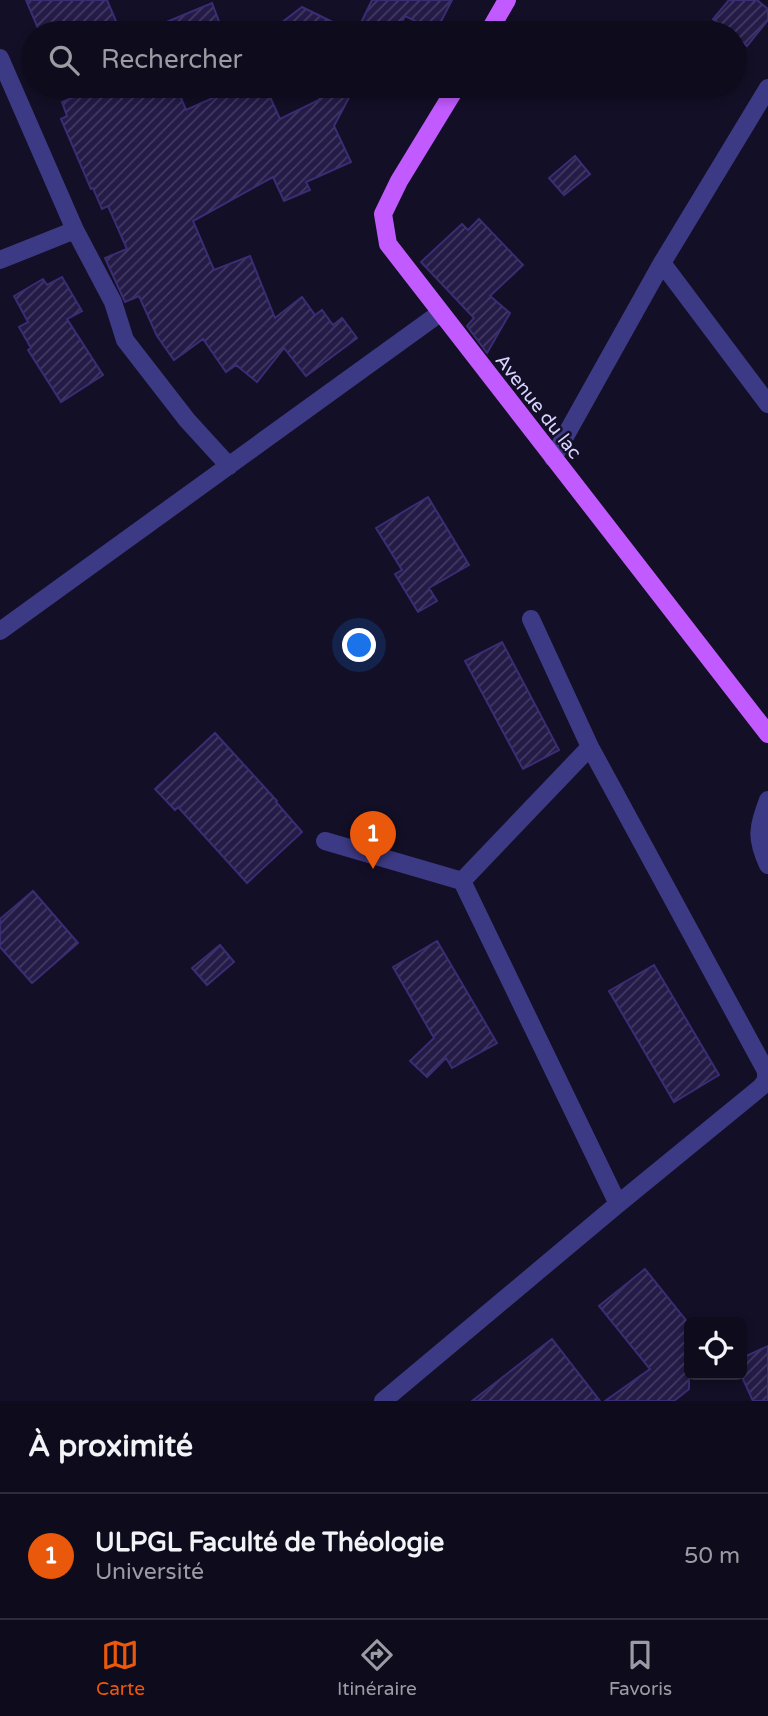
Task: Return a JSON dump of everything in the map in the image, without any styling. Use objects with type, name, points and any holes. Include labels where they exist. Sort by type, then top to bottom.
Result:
[{"type":"main road","points":[[495,21],[507,0]]},
{"type":"main road","name":"Avenue du lac","points":[[450,98],[399,181],[383,214],[388,244],[768,734]]},
{"type":"street","points":[[0,58],[75,230],[113,302],[125,341],[187,420],[229,466]]},
{"type":"street","points":[[554,458],[662,263],[768,88]]},
{"type":"street","points":[[0,261],[75,230]]},
{"type":"street","points":[[662,263],[768,404]]},
{"type":"street","points":[[0,631],[440,313]]},
{"type":"street","points":[[383,1401],[761,1087],[766,1080],[766,1071],[590,747],[531,619]]},
{"type":"street","points":[[462,881],[590,747]]},
{"type":"street","points":[[768,800],[758,832],[768,865]]},
{"type":"street","points":[[325,841],[462,881],[618,1204]]},
{"type":"building","points":[[26,0],[107,0],[116,21],[35,21]]},
{"type":"building","points":[[372,0],[452,0],[441,21],[415,21],[405,16],[402,21],[362,21]]},
{"type":"building","points":[[729,0],[757,0],[768,9],[768,20],[747,46],[747,21],[713,19]]},
{"type":"building","points":[[212,3],[219,21],[169,21]]},
{"type":"building","points":[[302,7],[331,21],[284,21]]},
{"type":"building","points":[[72,98],[181,98],[186,110],[213,98],[270,98],[280,119],[320,98],[349,98],[334,126],[351,162],[306,182],[310,190],[284,201],[273,177],[193,221],[214,270],[250,256],[275,318],[302,297],[315,315],[322,310],[333,325],[342,318],[357,338],[306,376],[284,348],[257,382],[236,365],[226,372],[203,339],[174,360],[157,336],[139,296],[125,302],[105,258],[127,249],[108,206],[102,209],[93,188],[91,189],[61,119],[67,116],[62,102]]},
{"type":"building","points":[[575,156],[590,174],[564,195],[549,178]]},
{"type":"building","points":[[479,219],[523,265],[490,296],[510,313],[487,353],[467,326],[474,318],[421,262],[462,224],[468,230]]},
{"type":"building","points":[[62,277],[82,311],[67,319],[103,375],[61,402],[28,350],[31,348],[19,327],[28,322],[14,296],[43,279],[47,285]]},
{"type":"building","points":[[428,497],[469,565],[429,588],[437,601],[418,612],[395,574],[402,570],[376,528]]},
{"type":"building","points":[[502,642],[559,750],[523,769],[465,661]]},
{"type":"building","points":[[215,733],[302,832],[247,883],[178,807],[175,810],[155,789]]},
{"type":"building","points":[[33,891],[78,943],[32,983],[0,947],[0,919]]},
{"type":"building","points":[[437,941],[497,1043],[452,1068],[446,1058],[427,1077],[410,1061],[434,1038],[393,967]]},
{"type":"building","points":[[220,945],[234,962],[207,985],[192,968]]},
{"type":"building","points":[[654,965],[719,1075],[674,1102],[609,991]]},
{"type":"building","points":[[645,1269],[684,1318],[684,1380],[689,1380],[689,1389],[674,1401],[605,1401],[650,1369],[599,1306]]},
{"type":"building","points":[[552,1339],[600,1401],[472,1401]]},
{"type":"building","points":[[768,1346],[768,1401],[753,1401],[743,1380],[747,1380],[747,1356]]},
{"type":"place","name":"ULPGL Faculté de Théologie","points":[[373,869]]}]
